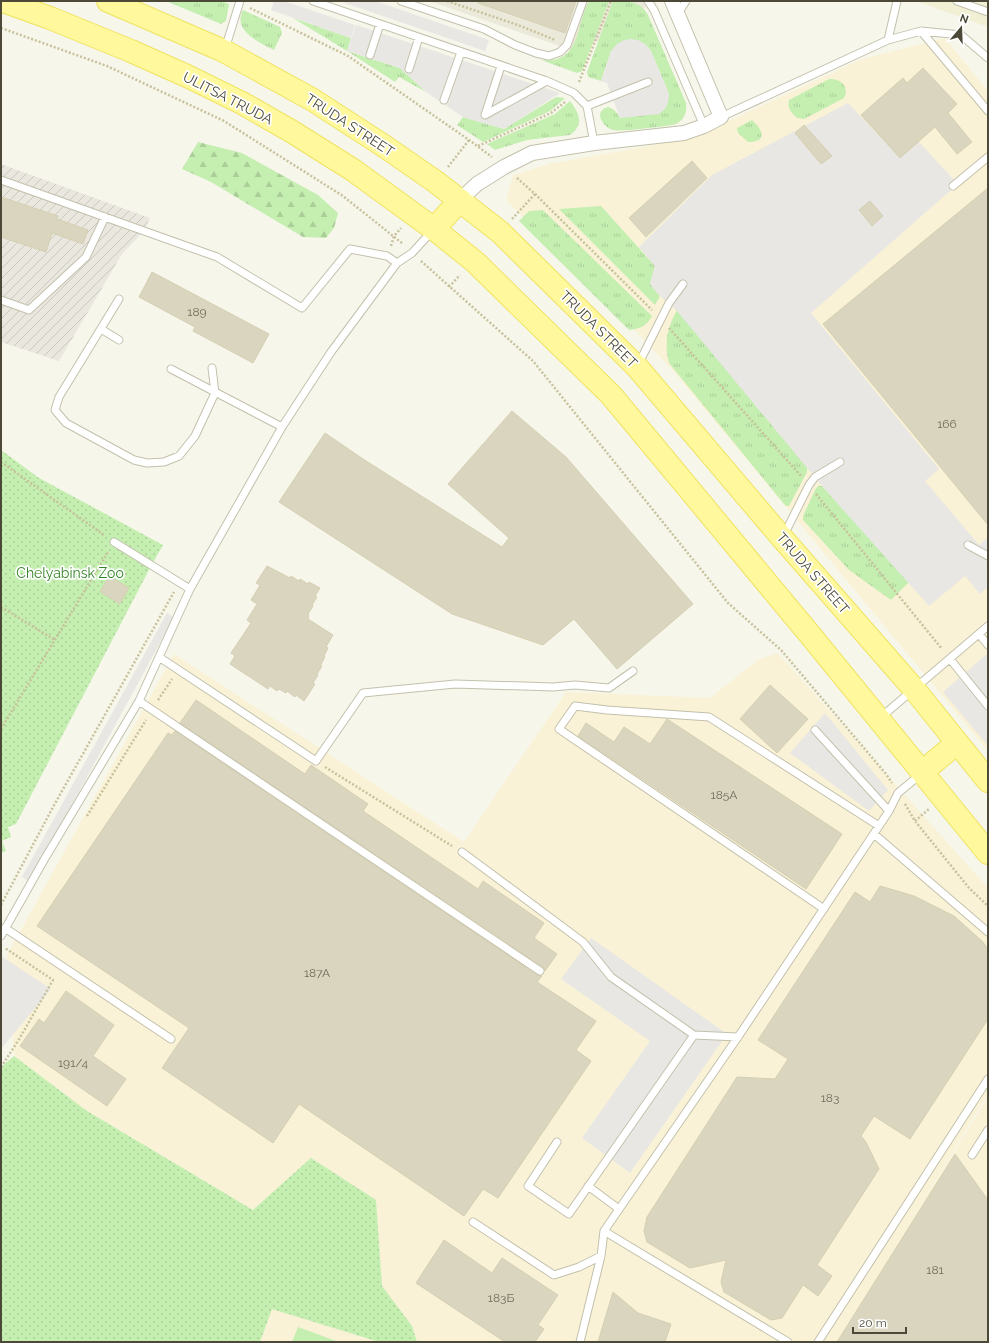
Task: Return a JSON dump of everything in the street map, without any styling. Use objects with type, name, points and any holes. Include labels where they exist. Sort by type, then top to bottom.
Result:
[{"type":"main road","name":"ULITSA TRUDA","points":[[3,1],[50,18],[131,51],[242,103],[322,150],[379,188],[434,228]]},
{"type":"main road","name":"TRUDA STREET","points":[[108,1],[224,51],[306,96],[384,146],[460,200],[500,232],[637,367],[783,539],[914,689],[988,781]]},
{"type":"main road","points":[[460,200],[434,228],[488,274],[611,395],[988,852]]},
{"type":"main road","points":[[922,772],[957,743]]},
{"type":"street","points":[[460,200],[478,184],[504,167],[532,153],[594,143],[684,133],[704,126],[721,117],[672,1]]},
{"type":"lane","points":[[314,1],[547,81],[574,93],[587,106],[594,143]]},
{"type":"lane","points":[[401,1],[484,29],[515,45],[549,56],[560,52],[567,45],[583,1]]},
{"type":"lane","points":[[648,1],[654,10],[704,126]]},
{"type":"lane","points":[[678,15],[686,1]]},
{"type":"lane","points":[[888,40],[897,1]]},
{"type":"lane","points":[[957,1],[988,12]]},
{"type":"lane","points":[[224,51],[239,2]]},
{"type":"lane","points":[[370,55],[380,24]]},
{"type":"lane","points":[[921,31],[988,111]]},
{"type":"lane","points":[[721,117],[888,40],[921,31],[961,35],[988,58]]},
{"type":"lane","points":[[409,69],[419,37]]},
{"type":"lane","points":[[444,100],[461,52]]},
{"type":"lane","points":[[502,66],[485,115],[547,81]]},
{"type":"lane","points":[[587,106],[648,82]]},
{"type":"lane","points":[[953,186],[988,157]]},
{"type":"lane","points":[[1,180],[217,257],[302,308],[350,249],[388,256],[397,262]]},
{"type":"lane","points":[[1,300],[29,310],[86,258],[106,217]]},
{"type":"lane","points":[[1,936],[44,860],[139,701],[190,590],[282,427],[331,352],[397,262],[412,253],[434,228]]},
{"type":"lane","points":[[637,367],[660,318],[683,284]]},
{"type":"lane","points":[[119,299],[59,397],[55,410],[66,422],[134,460],[147,463],[164,462],[179,456],[194,436],[215,393],[212,368]]},
{"type":"lane","points":[[101,329],[119,340]]},
{"type":"lane","points":[[171,369],[282,427]]},
{"type":"lane","points":[[783,539],[809,485],[815,477],[840,462]]},
{"type":"lane","points":[[114,542],[190,590]]},
{"type":"lane","points":[[968,546],[988,556]]},
{"type":"lane","points":[[878,719],[988,626]]},
{"type":"lane","points":[[980,634],[988,645]]},
{"type":"lane","points":[[159,657],[316,761],[363,693],[455,684],[553,687],[575,685],[608,688],[633,671]]},
{"type":"lane","points":[[950,659],[988,706]]},
{"type":"lane","points":[[139,701],[540,971]]},
{"type":"lane","points":[[824,909],[559,730],[575,706],[607,710],[709,717],[879,826]]},
{"type":"lane","points":[[816,730],[889,811]]},
{"type":"lane","points":[[580,1342],[601,1256],[604,1231],[738,1037],[824,909],[889,811],[898,793],[922,772]]},
{"type":"lane","points":[[874,834],[988,932]]},
{"type":"lane","points":[[462,852],[584,942],[611,977],[694,1035],[738,1037]]},
{"type":"lane","points":[[5,928],[171,1039]]},
{"type":"lane","points":[[557,1142],[528,1186],[569,1214],[694,1035]]},
{"type":"lane","points":[[818,1342],[988,1079]]},
{"type":"lane","points":[[972,1155],[988,1130]]},
{"type":"lane","points":[[588,1186],[619,1209]]},
{"type":"lane","points":[[473,1222],[554,1275],[579,1267],[601,1256]]},
{"type":"lane","points":[[604,1231],[788,1342]]},
{"type":"path","points":[[448,1],[518,25],[567,45]]},
{"type":"path","points":[[239,2],[348,56],[469,140],[504,167],[535,194],[660,318],[809,485],[950,659]]},
{"type":"path","points":[[1,28],[107,66],[224,121],[343,196],[394,236]]},
{"type":"path","points":[[449,287],[533,361],[728,603],[781,650],[886,774],[925,833],[970,888],[988,906]]},
{"type":"path","points":[[1,462],[114,542],[1,729]]},
{"type":"path","points":[[1,607],[55,640]]},
{"type":"path","points":[[85,819],[179,669]]},
{"type":"path","points":[[316,761],[462,852]]},
{"type":"path","points":[[1,947],[6,948],[53,980],[1,1068]]},
{"type":"shaded area","points":[[274,1],[284,1],[355,25],[351,38],[271,10]]},
{"type":"shaded area","points":[[339,1],[375,1],[489,40],[485,51]]},
{"type":"shaded area","points":[[429,1],[654,1],[580,53]]},
{"type":"shaded area","points":[[916,1],[988,1],[988,27]]},
{"type":"shaded area","points":[[356,25],[560,93],[504,129],[463,117],[426,92],[400,68],[347,51]]},
{"type":"shaded area","points":[[945,38],[988,91],[988,751],[675,373],[629,324],[506,200],[513,175],[549,164],[692,138],[862,59]]},
{"type":"shaded area","points":[[624,40],[638,40],[645,44],[651,51],[669,94],[668,103],[665,109],[659,114],[620,118],[607,83],[601,81],[611,51],[617,44]]},
{"type":"shaded area","points":[[848,103],[899,157],[918,141],[958,184],[811,313],[939,469],[925,481],[979,545],[988,537],[988,587],[980,594],[965,576],[929,606],[822,486],[677,311],[660,296],[650,284],[655,266],[639,247],[712,175]]},
{"type":"shaded area","points":[[1,164],[150,218],[144,231],[122,254],[59,361],[1,342]]},
{"type":"shaded area","points":[[167,613],[174,617],[30,882],[22,877]]},
{"type":"shaded area","points":[[778,653],[988,888],[988,1094],[893,1249],[988,1097],[988,1342],[417,1342],[412,1326],[382,1286],[376,1200],[311,1158],[253,1210],[87,1111],[14,1056],[7,955],[174,654],[464,842],[566,692],[710,698],[759,659]]},
{"type":"shaded area","points":[[988,653],[988,746],[943,692]]},
{"type":"shaded area","points":[[825,713],[888,790],[869,811],[790,753]]},
{"type":"shaded area","points":[[591,938],[727,1034],[630,1173],[582,1138],[650,1041],[561,979]]},
{"type":"shaded area","points":[[1,956],[51,989],[1,1049]]},
{"type":"shaded area","points":[[272,1309],[379,1342],[260,1342]]},
{"type":"green space","points":[[166,1],[221,1],[229,4],[226,21],[221,24]]},
{"type":"green space","points":[[589,1],[609,1],[582,71],[577,73],[541,60],[554,60],[564,56],[571,50]]},
{"type":"green space","points":[[613,1],[638,4],[648,15],[686,103],[685,115],[682,120],[676,124],[613,130],[605,126],[601,119],[601,112],[603,109],[608,107],[615,111],[620,118],[669,94],[651,51],[645,44],[611,51],[601,81],[588,77],[587,72]]},
{"type":"green space","points":[[243,10],[280,27],[282,33],[274,50],[255,40],[244,30],[241,24]]},
{"type":"green space","points":[[293,18],[351,38],[347,51]]},
{"type":"green space","points":[[347,51],[400,68],[426,92],[399,77],[395,82]]},
{"type":"green space","points":[[829,79],[837,80],[843,84],[846,90],[844,98],[804,119],[797,118],[790,110],[789,100]]},
{"type":"green space","points":[[556,97],[565,98],[550,111],[483,142],[457,125],[463,117],[504,129]]},
{"type":"green space","points":[[570,101],[578,114],[579,123],[575,131],[570,135],[527,140],[495,150],[487,144],[555,114]]},
{"type":"green space","points":[[752,120],[761,131],[762,135],[759,140],[748,142],[738,133],[737,128]]},
{"type":"green space","points":[[198,142],[242,153],[318,195],[338,213],[334,228],[326,238],[303,237],[211,182],[182,169]]},
{"type":"green space","points":[[601,206],[655,266],[650,284],[660,296],[655,305],[559,209]]},
{"type":"green space","points":[[543,210],[652,316],[645,325],[629,330],[519,221],[529,211]]},
{"type":"green space","points":[[677,310],[807,467],[807,472],[789,506],[784,504],[669,363],[667,355],[667,336]]},
{"type":"green space","name":"Chelyabinsk Zoo","points":[[1,450],[39,478],[163,545],[16,824],[8,827],[11,837],[2,841],[6,851],[1,853]]},
{"type":"green space","points":[[822,486],[909,582],[891,600],[849,570],[803,520],[803,516],[816,488]]},
{"type":"green space","points":[[14,1056],[87,1111],[253,1210],[311,1158],[376,1200],[382,1286],[412,1326],[417,1342],[379,1342],[272,1309],[260,1342],[1,1342],[1,1067]]},
{"type":"green space","points":[[298,1327],[336,1341],[336,1342],[292,1342]]},
{"type":"building","points":[[478,1],[576,1],[565,33],[478,3]]},
{"type":"building","points":[[923,68],[957,104],[948,113],[972,142],[957,154],[935,127],[900,158],[861,115],[903,78],[907,83]]},
{"type":"building","points":[[804,125],[832,156],[821,164],[795,133]]},
{"type":"building","points":[[692,161],[707,178],[646,237],[629,218]]},
{"type":"building","points":[[988,188],[988,525],[823,324]]},
{"type":"building","points":[[1,197],[58,216],[57,219],[88,230],[83,244],[52,233],[46,252],[1,237]]},
{"type":"building","points":[[870,201],[883,216],[872,226],[859,210]]},
{"type":"building","points":[[152,272],[269,334],[253,363],[193,331],[195,327],[139,297]]},
{"type":"building","points":[[512,411],[566,457],[693,604],[617,669],[574,619],[543,645],[452,614],[279,502],[325,433],[363,459],[502,547],[509,538],[448,484]]},
{"type":"building","points":[[267,566],[290,578],[291,576],[299,581],[300,579],[308,584],[309,582],[320,588],[308,614],[308,619],[333,635],[326,647],[328,648],[320,666],[322,666],[313,683],[315,684],[304,701],[287,691],[286,693],[279,689],[277,691],[270,686],[268,689],[230,664],[235,656],[231,653],[251,623],[247,620],[257,604],[251,600],[260,585],[256,583]]},
{"type":"building","points":[[109,576],[129,588],[120,604],[100,592]]},
{"type":"building","points":[[770,685],[808,719],[777,753],[740,719]]},
{"type":"building","points":[[196,700],[305,774],[311,765],[368,804],[363,811],[478,889],[483,881],[544,923],[534,938],[557,954],[545,971],[543,967],[180,723]]},
{"type":"building","points":[[667,719],[842,834],[806,889],[578,736],[586,723],[614,742],[624,727],[650,744]]},
{"type":"building","points":[[175,731],[537,975],[542,976],[537,982],[596,1021],[576,1050],[591,1061],[498,1198],[483,1189],[464,1216],[299,1104],[273,1143],[162,1068],[189,1028],[37,926],[168,733],[172,735]]},
{"type":"building","points":[[880,886],[914,896],[954,916],[983,942],[988,949],[988,1019],[910,1139],[874,1116],[861,1136],[866,1142],[879,1169],[817,1265],[832,1276],[818,1296],[803,1285],[782,1318],[771,1320],[724,1292],[721,1282],[726,1260],[690,1268],[647,1242],[644,1231],[647,1217],[737,1077],[775,1079],[788,1059],[758,1040],[855,892],[870,902]]},
{"type":"building","points":[[66,991],[114,1025],[93,1056],[126,1079],[107,1106],[20,1046],[39,1019],[44,1023]]},
{"type":"building","points":[[955,1154],[988,1200],[988,1342],[837,1342]]},
{"type":"building","points":[[444,1240],[492,1273],[502,1258],[558,1295],[538,1325],[544,1329],[535,1342],[505,1342],[416,1283]]},
{"type":"building","points":[[613,1292],[638,1313],[671,1324],[665,1342],[598,1342]]}]
